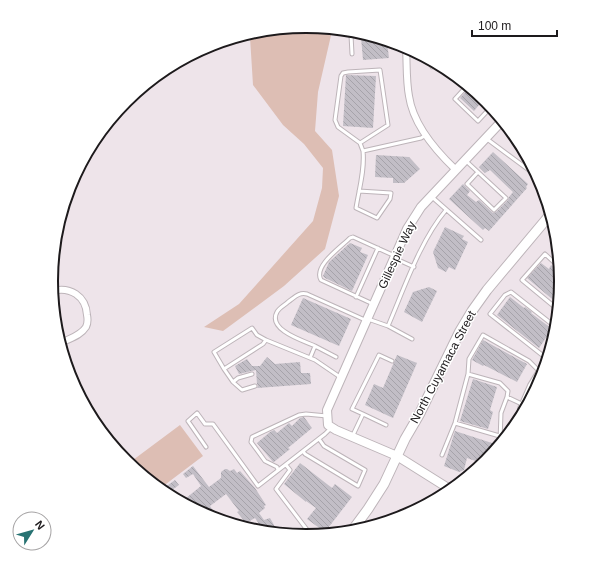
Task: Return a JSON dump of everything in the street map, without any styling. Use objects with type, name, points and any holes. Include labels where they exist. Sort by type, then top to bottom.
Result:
[{"type":"main road","name":"North Cuyamaca Street","points":[[358,524],[384,484],[396,456],[472,311],[486,290],[546,218]]},
{"type":"street","points":[[406,55],[409,97],[414,112],[426,135],[442,156],[456,170]]},
{"type":"street","name":"Gillespie Way","points":[[327,413],[407,229],[421,207],[499,125]]},
{"type":"street","points":[[58,290],[72,291],[80,296],[85,303],[88,323],[80,334],[65,341]]},
{"type":"street","points":[[327,413],[328,425],[396,456],[446,487]]},
{"type":"lane","points":[[351,37],[352,54]]},
{"type":"lane","points":[[359,191],[391,193],[390,199],[377,218],[356,208],[359,191],[364,163],[363,151],[360,143],[338,127],[335,120],[341,76],[343,73],[348,72],[380,70],[388,125],[360,143]]},
{"type":"lane","points":[[464,90],[455,99],[478,121],[487,111]]},
{"type":"lane","points":[[363,151],[421,138],[426,135]]},
{"type":"lane","points":[[486,138],[527,169]]},
{"type":"lane","points":[[465,160],[478,172],[506,198],[494,210],[467,184],[478,172]]},
{"type":"lane","points":[[431,196],[481,240]]},
{"type":"lane","points":[[388,326],[430,231],[446,210]]},
{"type":"lane","points":[[374,305],[321,280],[319,276],[320,271],[331,256],[350,238],[356,238],[414,267]]},
{"type":"lane","points":[[356,297],[378,248]]},
{"type":"lane","points":[[553,306],[522,280],[545,254],[554,262]]},
{"type":"lane","points":[[543,356],[490,314],[505,295],[511,292],[551,323]]},
{"type":"lane","points":[[336,356],[283,332],[276,320],[276,315],[279,310],[300,293],[307,294],[368,320],[388,326],[412,339]]},
{"type":"lane","points":[[255,386],[242,390],[233,382],[214,352],[252,328],[257,335],[266,340],[310,358],[342,378]]},
{"type":"lane","points":[[442,455],[455,423],[468,374],[469,359],[482,334],[538,369]]},
{"type":"lane","points":[[224,369],[263,344],[266,340]]},
{"type":"lane","points":[[310,358],[315,346]]},
{"type":"lane","points":[[386,425],[352,409],[378,355],[392,361]]},
{"type":"lane","points":[[233,382],[238,378],[252,374]]},
{"type":"lane","points":[[468,374],[500,383],[508,391],[501,413],[501,435]]},
{"type":"lane","points":[[507,397],[521,406]]},
{"type":"lane","points":[[206,447],[188,421],[197,413],[205,424],[213,424],[258,486],[319,439],[332,427]]},
{"type":"lane","points":[[278,470],[277,467],[265,461],[251,442],[252,437],[299,415],[327,413]]},
{"type":"lane","points":[[352,437],[363,414]]},
{"type":"lane","points":[[455,423],[499,438]]},
{"type":"lane","points":[[303,451],[305,454],[358,486],[366,470],[324,446],[319,439]]},
{"type":"lane","points":[[286,465],[290,470],[276,488],[308,530]]},
{"type":"shaded area","points":[[306,33],[331,35],[318,92],[315,131],[332,150],[339,196],[325,249],[284,286],[223,331],[204,327],[239,304],[313,221],[322,188],[323,168],[304,144],[283,125],[253,85],[250,39],[274,35]]},
{"type":"shaded area","points":[[180,425],[203,456],[164,485],[133,460]]},
{"type":"building","points":[[361,39],[388,47],[389,58],[363,60]]},
{"type":"building","points":[[346,75],[376,76],[373,128],[343,126]]},
{"type":"building","points":[[466,91],[480,104],[474,111],[460,98]]},
{"type":"building","points":[[493,152],[528,184],[526,187],[527,188],[489,231],[485,228],[483,230],[449,199],[463,184],[470,191],[467,195],[476,202],[479,200],[493,213],[496,212],[508,200],[513,192],[490,170],[485,173],[479,167]]},
{"type":"building","points":[[376,155],[409,157],[420,169],[404,183],[393,183],[393,178],[375,177]]},
{"type":"building","points":[[445,227],[464,236],[462,239],[468,242],[455,270],[449,267],[446,272],[438,268],[433,252]]},
{"type":"building","points":[[350,243],[362,248],[360,252],[368,255],[352,291],[323,276],[329,262]]},
{"type":"building","points":[[541,263],[549,269],[551,265],[554,267],[554,300],[527,278]]},
{"type":"building","points":[[429,287],[437,291],[422,322],[404,312],[413,292]]},
{"type":"building","points":[[510,297],[524,308],[525,307],[532,312],[531,313],[550,328],[549,333],[539,348],[497,315]]},
{"type":"building","points":[[303,298],[351,319],[339,346],[291,325]]},
{"type":"building","points":[[483,340],[527,364],[517,382],[472,360]]},
{"type":"building","points":[[397,355],[417,363],[393,418],[365,405],[374,384],[383,388]]},
{"type":"building","points":[[267,357],[275,364],[300,362],[301,373],[310,373],[311,384],[257,388],[256,370],[239,374],[235,366],[247,359],[252,366],[260,366]]},
{"type":"building","points":[[473,379],[497,387],[490,410],[493,412],[488,429],[460,421]]},
{"type":"building","points":[[304,417],[312,428],[288,448],[290,449],[273,462],[257,443],[270,432],[274,430],[277,433],[289,423],[292,426],[300,418]]},
{"type":"building","points":[[455,431],[494,444],[477,462],[467,458],[464,470],[459,472],[444,466]]},
{"type":"building","points":[[300,463],[332,488],[335,484],[352,497],[328,529],[321,529],[307,519],[316,508],[284,484]]},
{"type":"building","points":[[193,466],[209,487],[221,478],[221,472],[225,469],[230,471],[234,469],[237,473],[240,471],[255,488],[266,505],[264,506],[265,508],[259,513],[264,520],[270,518],[276,528],[260,525],[255,518],[246,523],[226,494],[210,506],[212,509],[210,511],[185,499],[201,486],[193,474],[186,478],[183,474]]},
{"type":"building","points":[[175,480],[179,485],[173,491],[166,487]]}]
